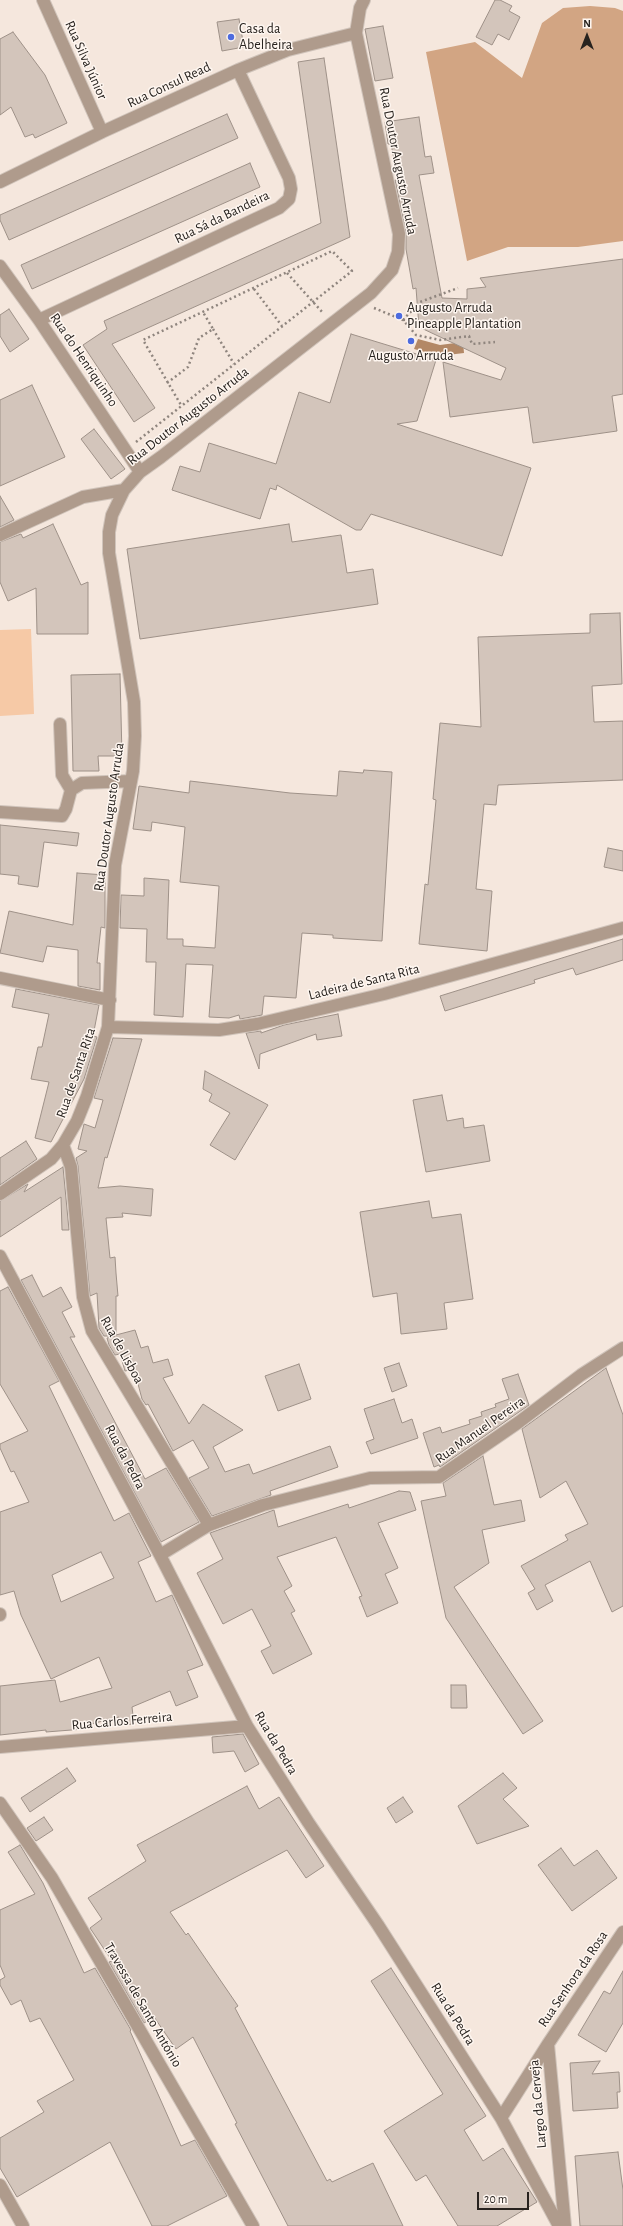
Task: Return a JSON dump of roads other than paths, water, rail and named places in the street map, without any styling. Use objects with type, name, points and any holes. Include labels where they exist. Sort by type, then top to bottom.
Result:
[{"type":"street","name":"Rua Silva Júnior","points":[[42,0],[102,132]]},
{"type":"street","points":[[356,33],[360,8],[364,0]]},
{"type":"street","name":"Rua Consul Read","points":[[0,182],[102,132],[238,70],[288,50],[356,33]]},
{"type":"street","name":"Rua Doutor Augusto Arruda","points":[[110,1000],[115,865],[132,781],[135,736],[134,702],[109,553],[109,532],[112,515],[124,490],[140,472],[371,293],[392,270],[398,252],[399,234],[356,33]]},
{"type":"street","name":"Rua Sá da Bandeira","points":[[39,320],[279,208],[289,199],[291,189],[289,178],[238,70]]},
{"type":"street","name":"Rua do Henriquinho","points":[[0,266],[39,320],[140,472]]},
{"type":"street","points":[[0,535],[83,497],[124,490]]},
{"type":"street","points":[[60,724],[62,775],[71,790]]},
{"type":"street","points":[[0,812],[62,816],[66,809],[71,790],[82,783],[132,781]]},
{"type":"street","name":"Ladeira de Santa Rita","points":[[108,1027],[219,1030],[257,1024],[391,992],[623,928]]},
{"type":"street","points":[[0,978],[110,1000]]},
{"type":"street","name":"Rua de Santa Rita","points":[[0,1194],[50,1159],[63,1146],[77,1121],[86,1096],[108,1027],[110,1000]]},
{"type":"street","name":"Rua de Lisboa","points":[[63,1146],[71,1167],[83,1297],[92,1331],[209,1525]]},
{"type":"street","name":"Rua da Pedra","points":[[0,1256],[160,1555],[247,1726],[308,1822],[382,1931],[500,2118],[559,2226]]},
{"type":"street","name":"Rua Manuel Pereira","points":[[160,1555],[209,1525],[263,1505],[355,1480],[370,1478],[439,1476],[507,1431],[581,1375],[623,1348]]},
{"type":"street","name":"Rua Carlos Ferreira","points":[[0,1747],[247,1726]]},
{"type":"street","name":"Travessa de Santo António","points":[[0,1802],[52,1878],[253,2226]]},
{"type":"street","name":"Rua Senhora da Rosa","points":[[548,2044],[623,1932]]},
{"type":"street","name":"Largo da Cerveja","points":[[500,2118],[548,2044]]},
{"type":"street","name":"Largo da Cerveja","points":[[548,2044],[565,2226]]},
{"type":"street","points":[[0,2185],[23,2226]]},
{"type":"place","name":"Casa da Abelheira","points":[[231,37]]},
{"type":"place","name":"Augusto Arruda Pineapple Plantation","points":[[399,316]]},
{"type":"place","name":"Augusto Arruda","points":[[411,341]]}]
